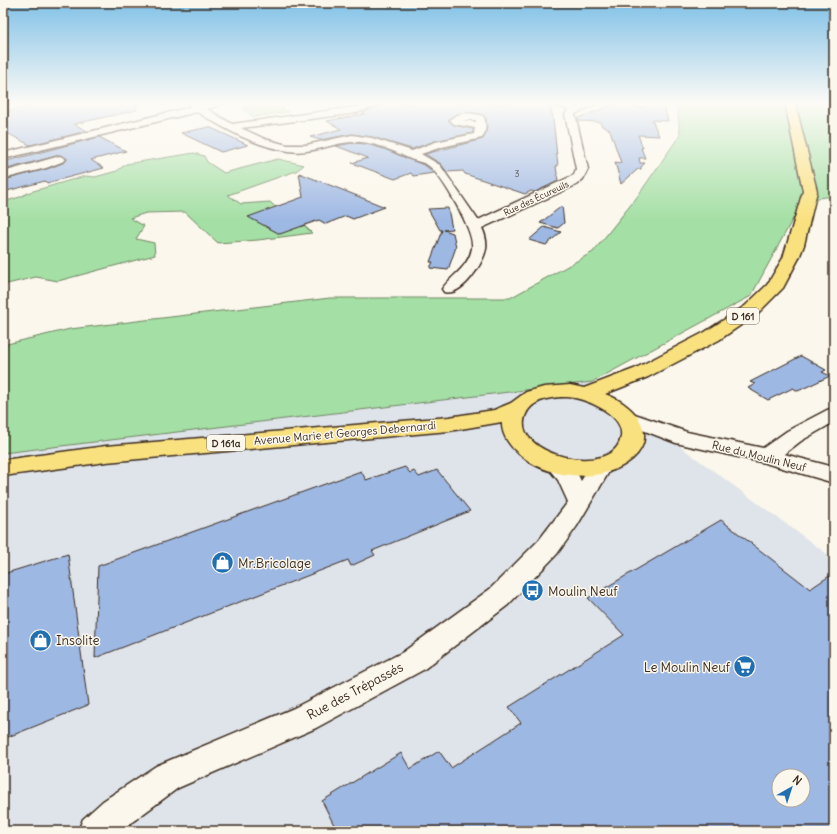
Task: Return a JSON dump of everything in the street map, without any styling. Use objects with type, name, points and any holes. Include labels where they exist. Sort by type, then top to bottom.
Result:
[{"type":"main road","name":"D 161","points":[[587,394],[640,372],[712,336],[736,321],[762,301],[774,288],[796,245],[810,191],[799,142]]},
{"type":"main road","points":[[620,412],[640,372]]},
{"type":"main road","points":[[565,391],[587,394],[620,412],[632,428],[633,439],[628,450],[618,459],[602,465],[579,467],[555,463],[539,457],[526,448],[517,437],[513,427],[513,417],[518,408],[527,400],[539,394],[565,391]]},
{"type":"main road","name":"Avenue Marie et Georges Debernardi","points":[[3,468],[106,454],[449,424],[495,417],[507,414],[518,408]]},
{"type":"main road","name":"Avenue Marie et Georges Debernardi","points":[[449,424],[484,428],[517,437]]},
{"type":"street","points":[[3,147],[26,142]]},
{"type":"street","points":[[3,156],[55,142]]},
{"type":"street","points":[[267,142],[289,148],[305,149],[333,142]]},
{"type":"street","points":[[372,142],[432,163],[438,167],[475,226],[479,241],[476,256],[471,266],[450,289]]},
{"type":"street","points":[[410,155],[439,144],[452,142]]},
{"type":"street","name":"Rue des Écureuils","points":[[475,226],[572,182],[579,176],[582,169],[576,142]]},
{"type":"street","points":[[3,176],[42,166],[60,159]]},
{"type":"street","points":[[3,183],[5,184],[3,186]]},
{"type":"street","name":"Rue du Moulin Neuf","points":[[620,412],[683,438],[766,456],[834,475]]},
{"type":"street","points":[[766,456],[794,436],[834,414]]},
{"type":"street","name":"Rue du Moulin Neuf","points":[[633,439],[683,438]]},
{"type":"street","points":[[555,463],[568,476],[579,502]]},
{"type":"street","name":"Rue des Trépassés","points":[[95,831],[115,813],[167,777],[305,718],[413,661],[499,597],[548,547],[569,520],[602,465]]},
{"type":"shaded area","points":[[592,382],[834,559],[834,831],[3,831],[3,453]]},
{"type":"green space","points":[[675,142],[834,142],[834,196],[803,200],[751,296],[592,382],[3,453],[3,345],[70,329],[330,298],[510,298],[593,252],[637,197]]},
{"type":"green space","points":[[194,153],[204,156],[207,162],[224,173],[278,159],[304,165],[296,171],[228,195],[241,204],[270,202],[281,212],[292,214],[312,233],[258,240],[218,243],[185,212],[146,213],[130,218],[144,226],[136,239],[154,243],[155,255],[58,281],[36,277],[3,285],[3,202],[20,197],[30,192],[85,176],[95,177],[117,171],[126,164]]},
{"type":"building","points":[[24,142],[43,142],[30,145]]},
{"type":"building","points":[[80,142],[108,142],[126,151],[91,160],[104,168],[47,183],[45,181],[3,192],[3,180],[47,169],[65,162],[67,159],[60,155],[3,170],[3,162]]},
{"type":"building","points":[[200,142],[241,142],[248,145],[221,152]]},
{"type":"building","points":[[388,142],[432,142],[412,149]]},
{"type":"building","points":[[472,142],[555,142],[558,181],[535,192],[531,191],[525,194],[465,174],[463,171],[447,172],[441,164],[425,154]]},
{"type":"building","points":[[614,142],[641,142],[643,148],[641,148],[645,158],[639,158],[640,163],[645,163],[641,169],[638,169],[621,184],[615,162],[621,163]]},
{"type":"building","points":[[352,143],[366,144],[384,149],[426,166],[434,173],[413,176],[411,173],[395,179],[352,163],[368,158],[336,146]]},
{"type":"building","points":[[299,173],[385,207],[353,219],[346,216],[326,224],[319,220],[280,234],[248,217],[303,197]]},
{"type":"building","points":[[562,206],[564,223],[558,228],[540,223]]},
{"type":"building","points":[[448,208],[452,229],[444,230],[453,233],[456,247],[448,270],[430,268],[433,262],[430,262],[442,230],[440,230],[428,209]]},
{"type":"building","points":[[544,227],[561,232],[546,245],[529,240]]},
{"type":"building","points":[[801,356],[826,370],[822,372],[830,376],[798,391],[793,388],[768,400],[748,388],[755,384],[750,382]]},
{"type":"building","name":"Mr.Bricolage","points":[[405,467],[410,473],[414,471],[419,477],[437,470],[470,511],[372,551],[375,555],[351,566],[348,560],[95,658],[98,566],[361,471],[366,480]]},
{"type":"building","name":"Le Moulin Neuf","points":[[721,520],[810,589],[834,573],[834,831],[337,831],[322,801],[401,753],[410,769],[439,751],[451,768],[521,723],[509,707],[624,635],[588,598]]},
{"type":"building","name":"Insolite","points":[[68,554],[88,705],[3,739],[3,574]]},
{"type":"place","name":"Mr.Bricolage","points":[[223,563]]},
{"type":"place","name":"Moulin Neuf","points":[[533,591]]},
{"type":"place","name":"Insolite","points":[[41,640]]},
{"type":"place","name":"Le Moulin Neuf","points":[[745,667]]}]
